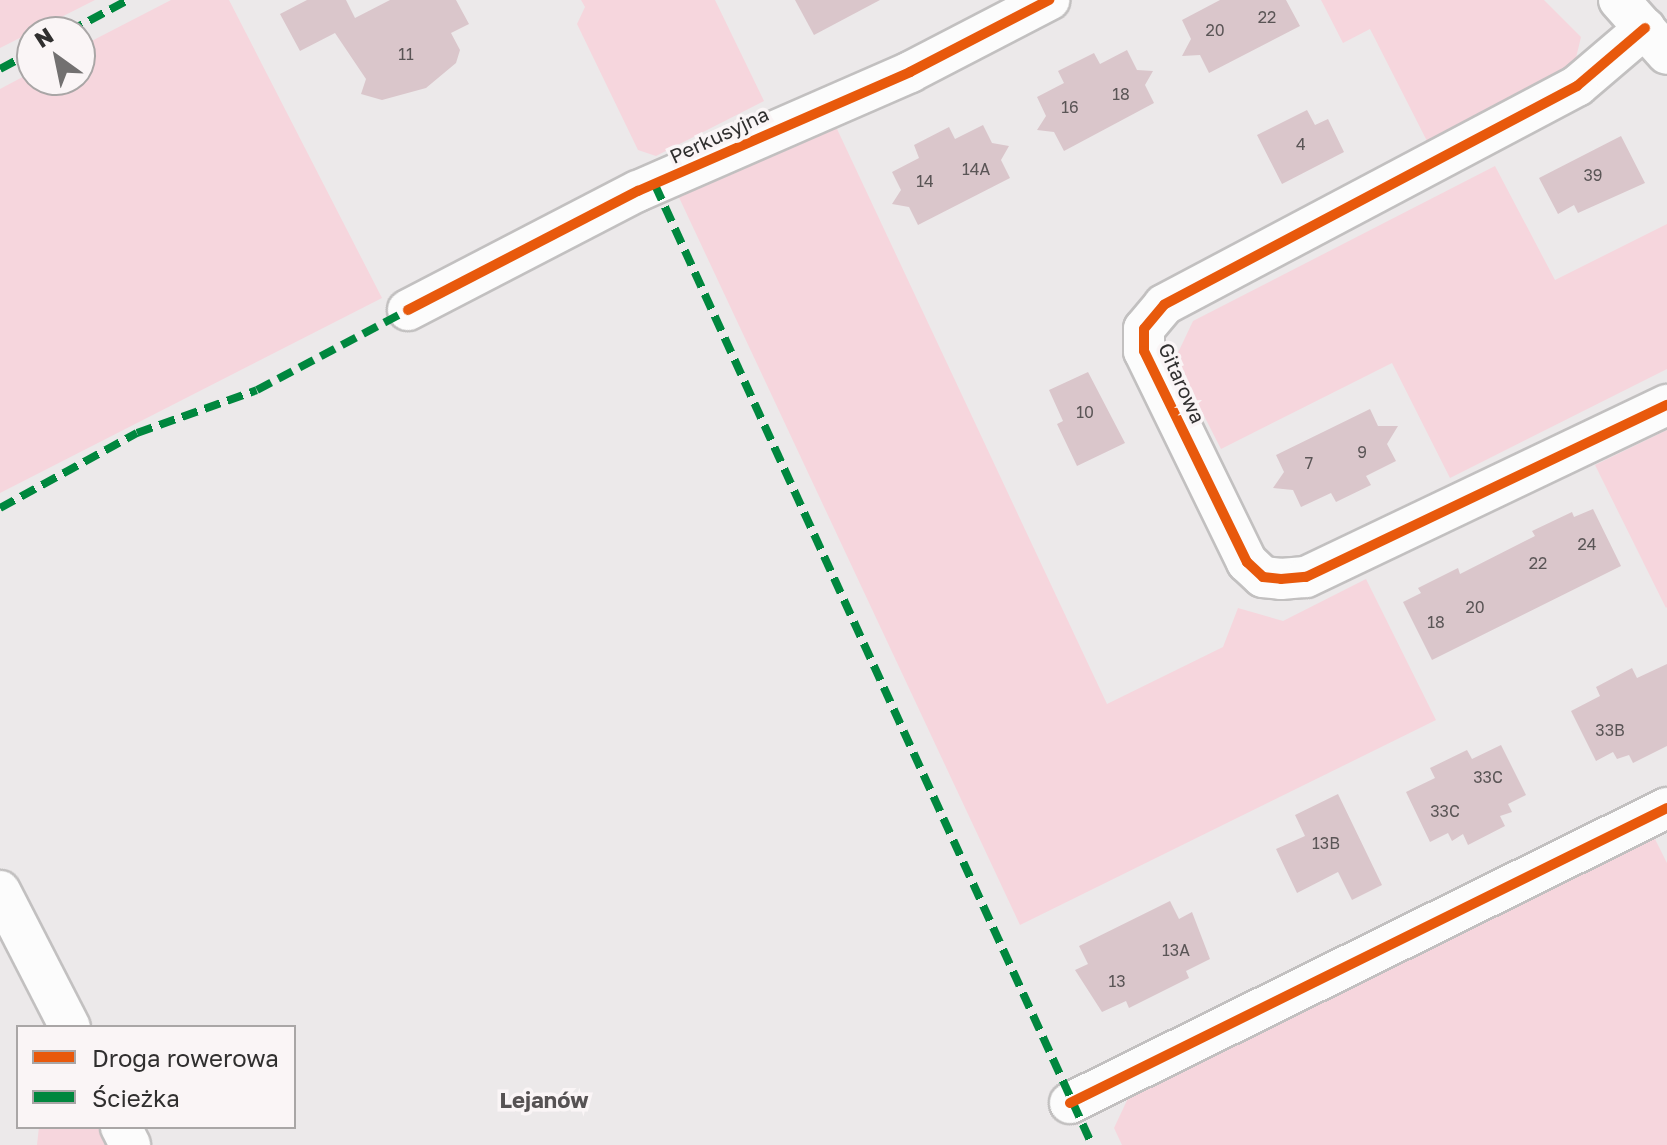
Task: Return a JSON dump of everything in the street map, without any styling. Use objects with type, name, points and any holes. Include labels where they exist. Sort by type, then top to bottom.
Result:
[{"type":"street","name":"Perkusyjna","points":[[408,310],[638,191],[910,72],[1049,0]]},
{"type":"street","name":"Gitarowa","points":[[1652,35],[1577,86],[1164,305],[1144,329],[1144,351],[1247,562],[1263,577],[1281,579],[1306,577],[1667,405]]},
{"type":"street","points":[[1070,1103],[1667,808]]},
{"type":"street","points":[[0,891],[69,1025]]},
{"type":"shaded area","points":[[0,0],[95,0],[63,16],[16,16],[16,40],[0,48]]},
{"type":"shaded area","points":[[171,0],[229,0],[382,298],[0,493],[0,89],[16,80],[16,96],[96,96],[96,39]]},
{"type":"shaded area","points":[[581,0],[715,0],[764,101],[656,156],[638,150],[577,24],[585,7]]},
{"type":"shaded area","points":[[1321,0],[1544,0],[1581,37],[1575,62],[1427,141],[1370,29],[1343,43]]},
{"type":"shaded area","points":[[830,114],[1107,704],[1223,647],[1238,608],[1283,621],[1366,579],[1436,720],[1020,925],[676,191]]},
{"type":"shaded area","points":[[1495,166],[1555,280],[1667,224],[1667,369],[1450,478],[1392,363],[1221,449],[1175,359],[1193,321]]},
{"type":"shaded area","points":[[1667,430],[1667,607],[1666,608],[1595,465]]},
{"type":"shaded area","points":[[1654,837],[1667,863],[1667,1145],[1122,1145],[1114,1128],[1130,1094]]},
{"type":"shaded area","points":[[39,1129],[110,1129],[118,1145],[37,1145]]},
{"type":"building","points":[[307,0],[346,0],[355,18],[390,0],[456,0],[469,24],[451,33],[460,50],[456,63],[426,88],[382,100],[361,94],[366,79],[335,33],[300,51],[280,14]]},
{"type":"building","points":[[795,0],[880,0],[814,35]]},
{"type":"building","points":[[1220,0],[1286,0],[1300,26],[1209,73],[1200,55],[1182,56],[1191,39],[1182,20]]},
{"type":"building","points":[[1127,50],[1137,70],[1153,71],[1145,85],[1154,103],[1064,151],[1054,132],[1037,130],[1046,116],[1037,97],[1064,83],[1058,71],[1094,53],[1100,64]]},
{"type":"building","points":[[1307,110],[1315,125],[1328,119],[1344,152],[1282,184],[1257,135]]},
{"type":"building","points":[[983,125],[992,143],[1009,146],[1001,160],[1010,178],[918,225],[909,207],[892,204],[901,190],[892,172],[919,158],[914,145],[949,127],[955,139]]},
{"type":"building","points":[[1621,136],[1645,183],[1578,213],[1574,205],[1558,214],[1539,178]]},
{"type":"building","points":[[1088,372],[1125,443],[1077,466],[1057,424],[1063,421],[1049,390]]},
{"type":"building","points":[[1370,409],[1378,426],[1398,426],[1387,444],[1396,461],[1366,476],[1371,485],[1336,502],[1331,493],[1301,507],[1293,490],[1273,488],[1284,472],[1276,455]]},
{"type":"building","points":[[1593,509],[1621,566],[1432,660],[1403,602],[1421,593],[1418,588],[1458,568],[1460,574],[1535,536],[1532,531],[1572,512],[1574,517]]},
{"type":"building","points":[[1667,664],[1667,746],[1633,763],[1629,755],[1617,759],[1613,752],[1596,761],[1571,711],[1600,696],[1596,687],[1632,668],[1637,678]]},
{"type":"building","points":[[1501,745],[1526,795],[1508,804],[1512,812],[1500,816],[1505,826],[1468,845],[1463,834],[1452,841],[1448,833],[1430,842],[1406,792],[1435,778],[1430,768],[1467,750],[1472,759]]},
{"type":"building","points":[[1338,794],[1382,885],[1352,900],[1338,872],[1297,893],[1276,849],[1305,836],[1295,815]]},
{"type":"building","points":[[1170,901],[1179,919],[1192,912],[1210,959],[1186,971],[1189,978],[1129,1008],[1126,1001],[1102,1012],[1075,970],[1088,964],[1079,946]]},
{"type":"marked path","points":[[96,17],[128,0]]},
{"type":"marked path","points":[[0,69],[16,60]]},
{"type":"marked path","points":[[655,185],[1092,1145]]},
{"type":"marked path","points":[[0,508],[137,433],[257,390],[408,310]]},
{"type":"cycle path","points":[[408,310],[638,191],[910,72],[1049,0]]},
{"type":"cycle path","points":[[1645,28],[1577,86],[1164,305],[1144,329],[1144,351],[1247,562],[1263,577],[1281,579],[1306,577],[1667,405]]},
{"type":"cycle path","points":[[1070,1103],[1667,808]]},
{"type":"district","name":"Lejanów","points":[[544,1100]]}]
